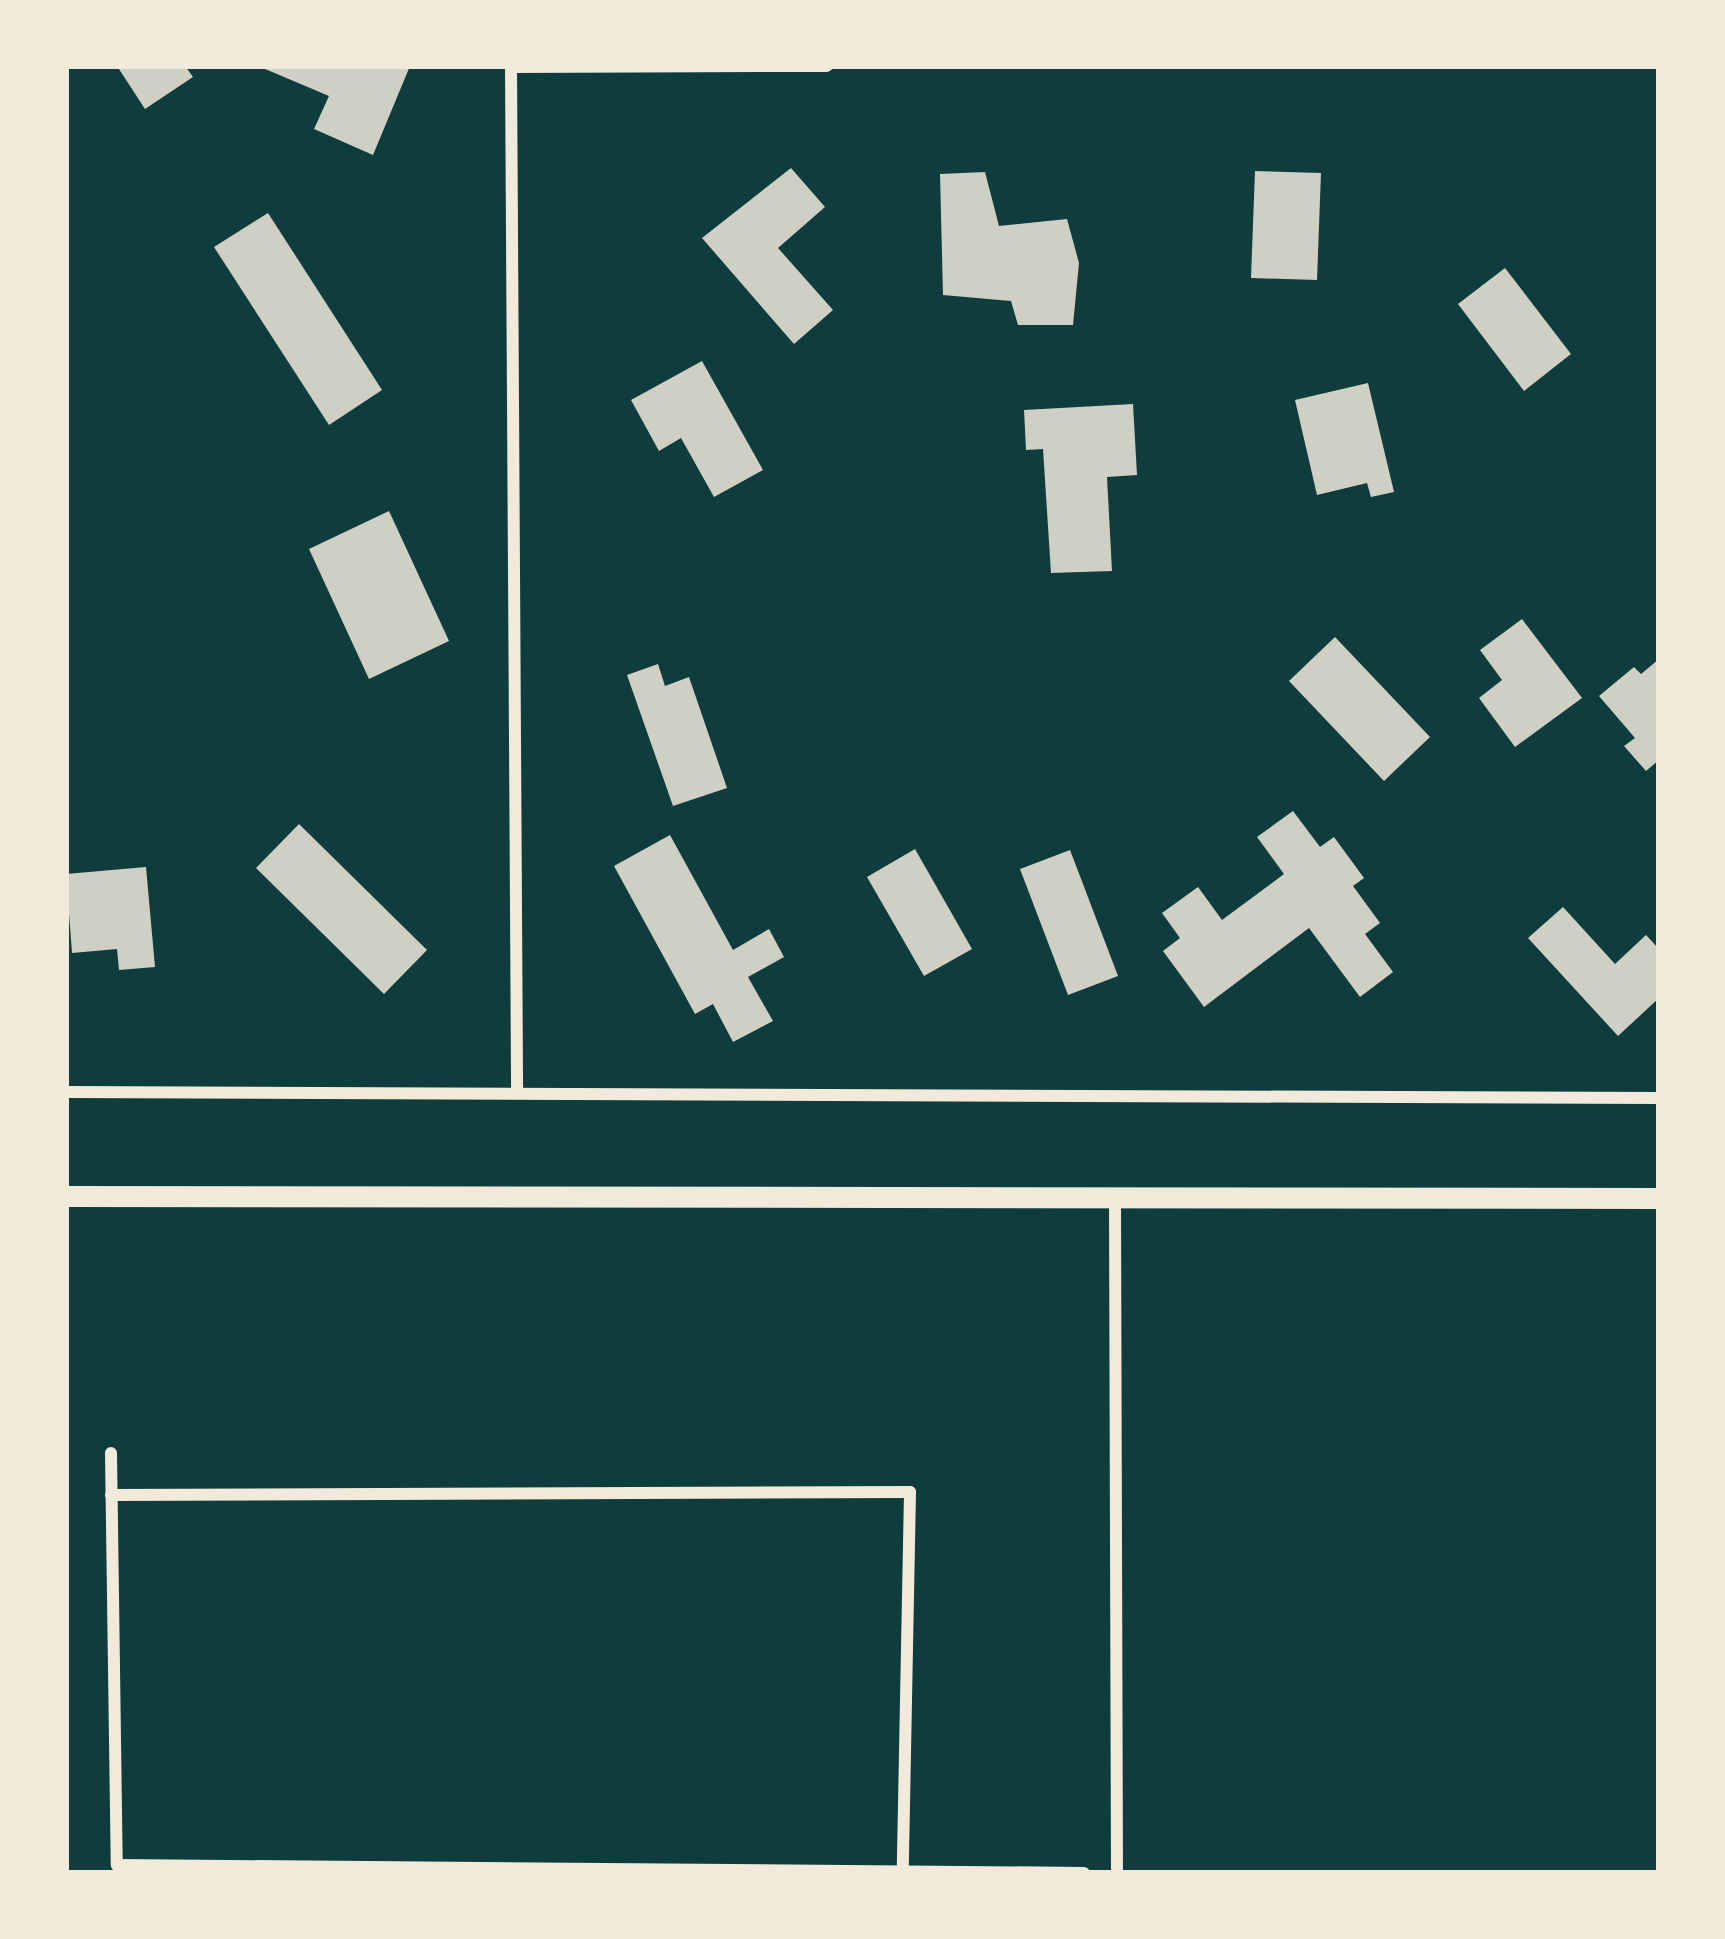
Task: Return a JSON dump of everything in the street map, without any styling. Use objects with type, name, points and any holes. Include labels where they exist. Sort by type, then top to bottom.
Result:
[{"type":"street","points":[[517,1091],[511,66],[826,66]]},
{"type":"street","points":[[66,1092],[1659,1098]]},
{"type":"street","points":[[66,1196],[511,1192],[1115,1202],[1659,1198]]},
{"type":"street","points":[[1115,1202],[1117,1873]]},
{"type":"street","points":[[111,1453],[117,1865],[1084,1873]]},
{"type":"street","points":[[111,1495],[910,1492],[903,1872]]},
{"type":"building","points":[[117,66],[185,66],[193,77],[145,109]]},
{"type":"building","points":[[258,66],[410,66],[373,155],[314,129],[329,96]]},
{"type":"building","points":[[791,168],[825,207],[778,248],[833,310],[794,344],[702,238]]},
{"type":"building","points":[[1255,171],[1321,173],[1317,280],[1251,278]]},
{"type":"building","points":[[985,172],[999,226],[1067,219],[1079,263],[1073,325],[1018,325],[1011,301],[943,295],[940,174]]},
{"type":"building","points":[[268,213],[382,390],[329,425],[214,247]]},
{"type":"building","points":[[1505,268],[1571,354],[1524,391],[1458,304]]},
{"type":"building","points":[[702,361],[763,470],[714,497],[681,438],[659,451],[631,400]]},
{"type":"building","points":[[1368,383],[1394,492],[1371,497],[1367,483],[1317,495],[1295,400]]},
{"type":"building","points":[[1133,404],[1137,475],[1107,477],[1112,571],[1051,573],[1043,449],[1026,450],[1024,410]]},
{"type":"building","points":[[389,511],[449,641],[369,679],[309,549]]},
{"type":"building","points":[[1522,619],[1582,698],[1515,747],[1479,698],[1502,680],[1480,650]]},
{"type":"building","points":[[1335,637],[1430,737],[1384,781],[1289,681]]},
{"type":"building","points":[[1659,659],[1659,760],[1646,771],[1624,746],[1635,738],[1599,696],[1634,667],[1641,674]]},
{"type":"building","points":[[658,664],[665,686],[689,677],[727,788],[673,806],[627,675]]},
{"type":"building","points":[[1293,811],[1320,847],[1334,837],[1364,878],[1353,886],[1380,923],[1365,934],[1393,972],[1360,997],[1309,928],[1204,1007],[1163,951],[1180,938],[1162,913],[1198,887],[1222,920],[1284,874],[1257,837]]},
{"type":"building","points":[[299,824],[427,950],[384,994],[256,868]]},
{"type":"building","points":[[670,835],[733,950],[769,929],[784,957],[748,977],[773,1021],[733,1042],[713,1004],[695,1014],[614,866]]},
{"type":"building","points":[[915,849],[972,949],[924,976],[867,877]]},
{"type":"building","points":[[1070,850],[1118,976],[1068,995],[1020,869]]},
{"type":"building","points":[[146,867],[155,967],[119,970],[117,949],[72,953],[66,874]]},
{"type":"building","points":[[1563,907],[1615,964],[1646,935],[1659,949],[1659,998],[1618,1036],[1528,938]]}]
